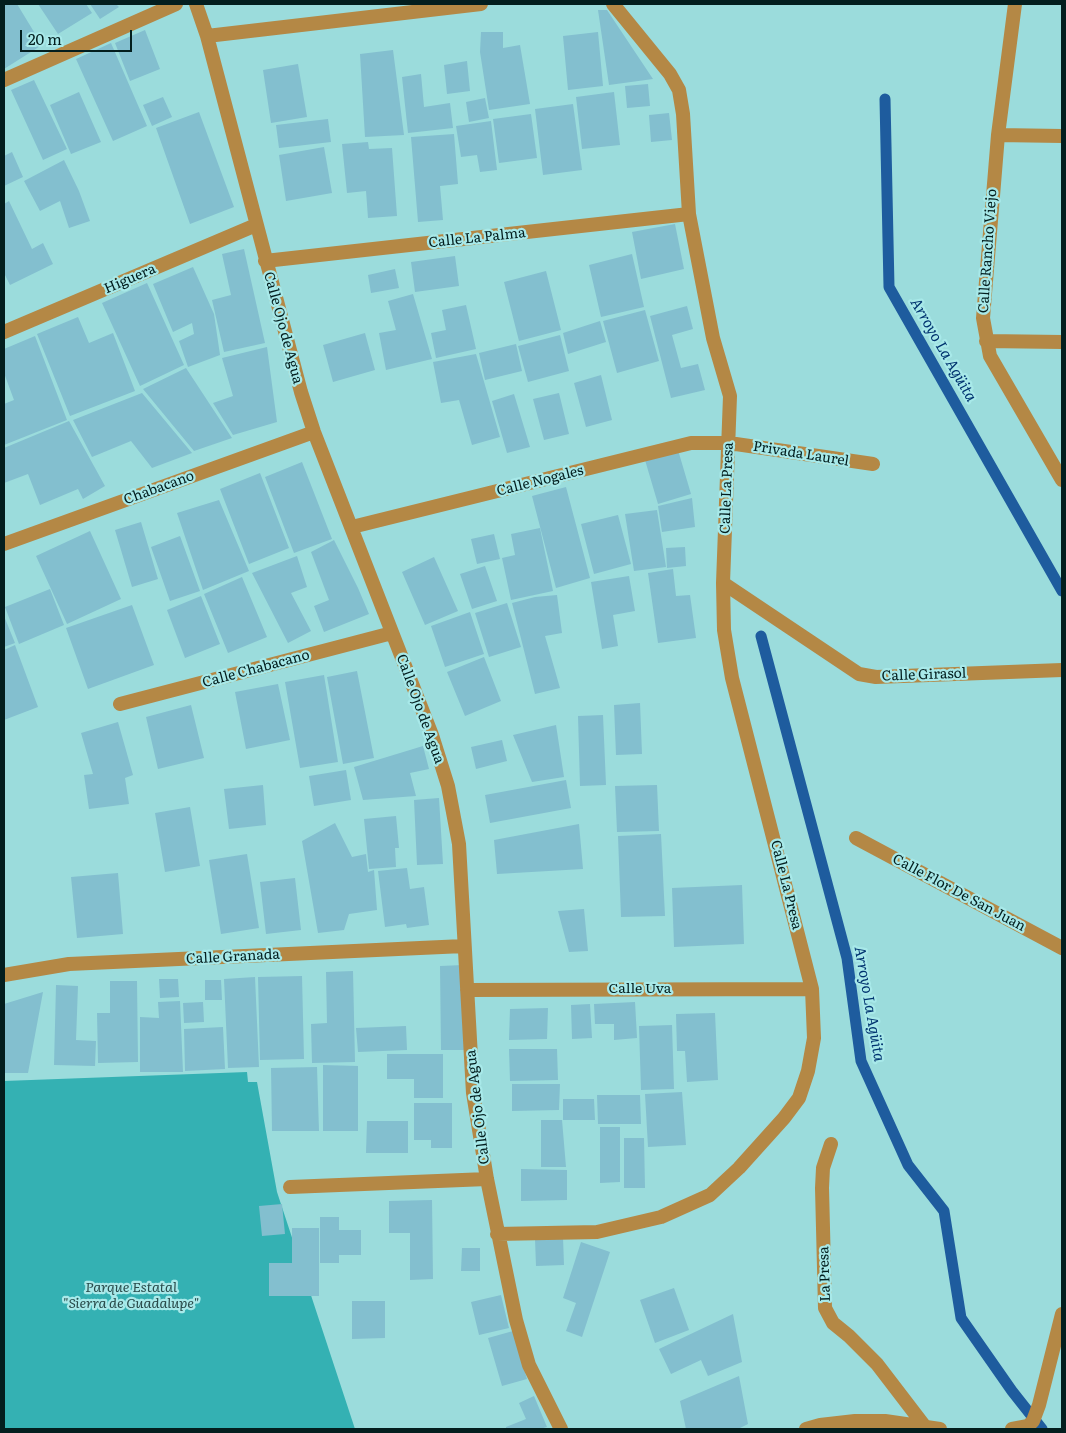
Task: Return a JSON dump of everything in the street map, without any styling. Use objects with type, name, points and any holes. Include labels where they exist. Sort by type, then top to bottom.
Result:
[{"type":"street","points":[[4,80],[176,4]]},
{"type":"street","name":"Calle Ojo de Agua","points":[[196,4],[300,392],[432,736],[448,786],[459,844],[473,1092],[487,1180],[516,1320],[529,1365],[561,1429]]},
{"type":"street","points":[[206,36],[481,4]]},
{"type":"street","name":"Calle La Presa","points":[[497,1234],[597,1232],[662,1217],[710,1195],[739,1168],[784,1118],[799,1098],[808,1071],[814,1038],[812,988],[732,678],[724,630],[723,583],[730,396],[713,338],[689,214],[680,90],[670,74],[613,4]]},
{"type":"street","name":"Calle Rancho Viejo","points":[[1015,4],[998,135],[983,318],[990,356],[1062,480]]},
{"type":"street","points":[[998,135],[1062,136]]},
{"type":"street","name":"Calle La Palma","points":[[266,261],[689,214]]},
{"type":"street","name":"Higuera","points":[[4,332],[256,225]]},
{"type":"street","points":[[986,341],[1062,342]]},
{"type":"street","name":"Chabacano","points":[[4,544],[314,432]]},
{"type":"street","name":"Privada Laurel","points":[[729,443],[873,464]]},
{"type":"street","name":"Calle Nogales","points":[[352,527],[690,444],[729,443]]},
{"type":"street","name":"Calle Girasol","points":[[723,583],[859,674],[876,677],[1062,670]]},
{"type":"street","name":"Calle Chabacano","points":[[120,704],[392,634]]},
{"type":"street","name":"Calle Flor De San Juan","points":[[856,838],[1062,948]]},
{"type":"street","name":"Calle Granada","points":[[4,975],[69,964],[464,946]]},
{"type":"street","name":"Calle Uva","points":[[467,990],[812,988]]},
{"type":"street","name":"La Presa","points":[[831,1144],[823,1168],[822,1188],[826,1308],[834,1323],[877,1364],[933,1428]]},
{"type":"street","points":[[290,1187],[487,1180]]},
{"type":"street","points":[[1012,1429],[1028,1426],[1039,1405],[1062,1314]]},
{"type":"street","points":[[806,1429],[820,1425],[855,1421],[885,1421],[933,1428]]},
{"type":"green space","name":"Parque Estatal \"Sierra de Guadalupe\"","points":[[247,1072],[248,1082],[257,1082],[277,1192],[355,1429],[4,1429],[4,1081]]},
{"type":"building","points":[[4,4],[17,4],[42,45],[4,69]]},
{"type":"building","points":[[38,4],[86,4],[92,13],[58,34]]},
{"type":"building","points":[[90,4],[116,4],[119,7],[100,19]]},
{"type":"building","points":[[598,10],[607,10],[653,79],[609,85]]},
{"type":"building","points":[[145,30],[160,69],[130,81],[115,43]]},
{"type":"building","points":[[481,32],[503,32],[503,48],[520,45],[530,104],[489,110],[480,52]]},
{"type":"building","points":[[598,32],[603,86],[568,90],[563,36]]},
{"type":"building","points":[[111,43],[147,126],[113,141],[76,59]]},
{"type":"building","points":[[393,50],[404,135],[365,137],[360,54]]},
{"type":"building","points":[[467,61],[470,91],[447,94],[444,65]]},
{"type":"building","points":[[298,64],[307,117],[271,123],[263,70]]},
{"type":"building","points":[[421,74],[424,107],[450,103],[453,128],[408,133],[402,77]]},
{"type":"building","points":[[34,80],[67,149],[43,160],[11,90]]},
{"type":"building","points":[[648,84],[650,106],[627,108],[625,86]]},
{"type":"building","points":[[79,92],[101,142],[71,154],[50,105]]},
{"type":"building","points":[[614,92],[620,145],[582,149],[576,97]]},
{"type":"building","points":[[163,97],[172,117],[152,126],[143,105]]},
{"type":"building","points":[[485,98],[489,118],[469,122],[466,102]]},
{"type":"building","points":[[573,104],[582,170],[543,175],[535,109]]},
{"type":"building","points":[[199,112],[234,207],[190,224],[156,128]]},
{"type":"building","points":[[669,113],[672,140],[651,142],[649,115]]},
{"type":"building","points":[[531,114],[537,158],[499,163],[493,119]]},
{"type":"building","points":[[328,119],[331,142],[279,148],[276,125]]},
{"type":"building","points":[[491,121],[497,170],[480,172],[477,155],[461,157],[456,126]]},
{"type":"building","points":[[454,134],[458,184],[440,186],[443,220],[418,222],[411,137]]},
{"type":"building","points":[[368,142],[369,149],[392,148],[397,216],[368,218],[366,191],[347,193],[342,144]]},
{"type":"building","points":[[324,147],[332,193],[286,201],[279,155]]},
{"type":"building","points":[[12,152],[23,177],[4,186],[4,156]]},
{"type":"building","points":[[64,160],[79,191],[90,221],[69,228],[60,201],[40,211],[24,181]]},
{"type":"building","points":[[9,201],[32,249],[43,243],[53,264],[10,285],[4,273],[4,204]]},
{"type":"building","points":[[675,224],[684,269],[641,279],[632,232]]},
{"type":"building","points":[[244,249],[265,343],[224,352],[212,300],[231,295],[222,254]]},
{"type":"building","points":[[632,254],[644,307],[601,317],[589,265]]},
{"type":"building","points":[[455,256],[459,286],[415,292],[411,262]]},
{"type":"building","points":[[193,267],[214,314],[220,355],[188,367],[179,341],[194,334],[192,323],[173,332],[153,284]]},
{"type":"building","points":[[395,269],[399,288],[371,293],[368,275]]},
{"type":"building","points":[[546,271],[561,330],[519,341],[504,282]]},
{"type":"building","points":[[147,283],[184,365],[140,386],[102,303]]},
{"type":"building","points":[[413,294],[432,359],[386,370],[379,333],[396,330],[388,301]]},
{"type":"building","points":[[466,305],[476,349],[436,358],[431,333],[446,330],[442,310]]},
{"type":"building","points":[[687,306],[693,329],[672,335],[681,368],[698,364],[705,390],[671,398],[650,316]]},
{"type":"building","points":[[645,310],[659,361],[617,373],[603,321]]},
{"type":"building","points":[[78,317],[89,343],[113,333],[135,391],[70,416],[37,334]]},
{"type":"building","points":[[600,321],[606,342],[568,354],[563,333]]},
{"type":"building","points":[[365,333],[375,370],[333,382],[323,345]]},
{"type":"building","points":[[560,335],[569,371],[528,382],[518,346]]},
{"type":"building","points":[[35,336],[67,420],[4,445],[4,404],[14,400],[4,373],[4,349]]},
{"type":"building","points":[[516,344],[522,371],[485,380],[479,353]]},
{"type":"building","points":[[267,347],[277,422],[233,435],[213,403],[233,396],[222,358]]},
{"type":"building","points":[[476,354],[500,437],[472,445],[459,400],[441,403],[433,362]]},
{"type":"building","points":[[186,368],[232,438],[194,451],[143,389]]},
{"type":"building","points":[[601,375],[612,420],[586,427],[574,383]]},
{"type":"building","points":[[142,393],[192,453],[152,468],[131,441],[92,457],[73,420]]},
{"type":"building","points":[[559,393],[569,434],[544,440],[533,399]]},
{"type":"building","points":[[514,394],[530,447],[507,453],[492,401]]},
{"type":"building","points":[[69,421],[105,486],[83,499],[78,489],[40,505],[28,474],[4,483],[4,448]]},
{"type":"building","points":[[678,450],[691,494],[658,504],[645,460]]},
{"type":"building","points":[[302,462],[332,539],[294,553],[265,477]]},
{"type":"building","points":[[260,473],[289,548],[249,564],[220,489]]},
{"type":"building","points":[[566,487],[590,578],[556,588],[532,496]]},
{"type":"building","points":[[692,498],[695,527],[662,532],[658,506]]},
{"type":"building","points":[[219,500],[249,571],[203,590],[177,513]]},
{"type":"building","points":[[657,510],[666,567],[634,571],[625,514]]},
{"type":"building","points":[[618,515],[631,564],[594,574],[581,524]]},
{"type":"building","points":[[141,522],[158,579],[132,587],[115,530]]},
{"type":"building","points":[[540,528],[553,591],[511,600],[502,558],[515,555],[511,534]]},
{"type":"building","points":[[90,531],[121,599],[67,624],[36,556]]},
{"type":"building","points":[[494,534],[500,559],[477,564],[471,539]]},
{"type":"building","points":[[180,536],[200,591],[170,601],[151,547]]},
{"type":"building","points":[[334,540],[369,614],[324,632],[314,606],[329,600],[311,552]]},
{"type":"building","points":[[685,547],[686,566],[667,568],[666,548]]},
{"type":"building","points":[[297,556],[307,587],[291,593],[311,631],[288,643],[252,573]]},
{"type":"building","points":[[434,557],[458,611],[425,625],[402,572]]},
{"type":"building","points":[[485,566],[497,601],[472,609],[460,574]]},
{"type":"building","points":[[673,569],[676,596],[690,595],[696,638],[658,643],[648,573]]},
{"type":"building","points":[[629,576],[635,611],[613,615],[618,646],[602,649],[591,582]]},
{"type":"building","points":[[242,577],[267,637],[228,653],[204,594]]},
{"type":"building","points":[[50,589],[64,625],[19,644],[5,607]]},
{"type":"building","points":[[557,595],[562,633],[545,636],[560,688],[535,694],[512,603],[535,597]]},
{"type":"building","points":[[201,596],[220,644],[185,658],[167,610]]},
{"type":"building","points":[[507,603],[521,647],[489,657],[475,613]]},
{"type":"building","points":[[132,605],[154,665],[88,689],[66,628]]},
{"type":"building","points":[[470,612],[484,654],[445,667],[431,626]]},
{"type":"building","points":[[4,616],[15,643],[4,647]]},
{"type":"building","points":[[15,645],[38,707],[4,720],[4,650]]},
{"type":"building","points":[[484,657],[501,701],[465,716],[447,672]]},
{"type":"building","points":[[357,671],[374,758],[343,764],[327,677]]},
{"type":"building","points":[[324,675],[338,762],[300,768],[285,682]]},
{"type":"building","points":[[278,684],[290,740],[246,749],[235,692]]},
{"type":"building","points":[[640,703],[642,754],[616,755],[614,705]]},
{"type":"building","points":[[191,705],[204,758],[158,769],[146,717]]},
{"type":"building","points":[[603,715],[606,785],[580,786],[578,716]]},
{"type":"building","points":[[118,722],[133,775],[125,778],[129,804],[89,809],[84,775],[93,774],[81,733]]},
{"type":"building","points":[[556,725],[564,777],[532,782],[513,735]]},
{"type":"building","points":[[502,740],[507,761],[476,769],[471,747]]},
{"type":"building","points":[[423,746],[429,769],[410,773],[416,796],[363,800],[354,767]]},
{"type":"building","points":[[346,770],[351,800],[314,806],[309,776]]},
{"type":"building","points":[[566,780],[571,808],[490,823],[485,795]]},
{"type":"building","points":[[263,785],[266,825],[229,829],[224,789]]},
{"type":"building","points":[[657,785],[659,831],[617,832],[615,786]]},
{"type":"building","points":[[439,798],[443,864],[417,865],[414,800]]},
{"type":"building","points":[[190,807],[200,866],[165,872],[155,813]]},
{"type":"building","points":[[396,816],[399,848],[395,848],[396,867],[369,869],[364,819]]},
{"type":"building","points":[[335,823],[352,857],[366,854],[368,872],[374,870],[377,910],[349,914],[344,930],[318,933],[302,841]]},
{"type":"building","points":[[579,824],[583,869],[497,874],[494,840]]},
{"type":"building","points":[[661,834],[665,916],[621,917],[618,836]]},
{"type":"building","points":[[247,854],[259,928],[221,934],[209,860]]},
{"type":"building","points":[[407,868],[410,889],[424,887],[429,925],[407,928],[406,924],[385,927],[378,871]]},
{"type":"building","points":[[118,873],[123,934],[77,938],[71,877]]},
{"type":"building","points":[[295,878],[301,930],[266,934],[260,882]]},
{"type":"building","points":[[742,885],[744,944],[674,947],[672,888]]},
{"type":"building","points":[[584,909],[588,951],[569,952],[558,911]]},
{"type":"building","points":[[463,965],[464,1050],[441,1050],[440,966]]},
{"type":"building","points":[[353,971],[355,1062],[312,1063],[311,1024],[327,1023],[326,972]]},
{"type":"building","points":[[302,976],[304,1059],[260,1060],[258,977]]},
{"type":"building","points":[[255,977],[259,1067],[228,1068],[224,979]]},
{"type":"building","points":[[159,979],[178,979],[179,997],[160,998]]},
{"type":"building","points":[[205,980],[221,980],[222,1000],[205,1000]]},
{"type":"building","points":[[110,981],[137,981],[138,1062],[98,1063],[97,1013],[110,1013]]},
{"type":"building","points":[[56,985],[78,986],[76,1040],[96,1041],[95,1066],[54,1065]]},
{"type":"building","points":[[43,992],[28,1073],[4,1073],[4,1004]]},
{"type":"building","points":[[180,1001],[183,1072],[140,1072],[140,1017],[159,1018],[158,1002]]},
{"type":"building","points":[[203,1002],[204,1022],[184,1023],[183,1003]]},
{"type":"building","points":[[635,1002],[637,1038],[614,1040],[614,1024],[595,1024],[594,1004]]},
{"type":"building","points":[[590,1004],[592,1038],[572,1039],[571,1005]]},
{"type":"building","points":[[548,1008],[547,1039],[509,1040],[510,1009]]},
{"type":"building","points":[[715,1013],[718,1080],[687,1082],[685,1051],[677,1051],[676,1014]]},
{"type":"building","points":[[672,1025],[674,1089],[641,1090],[639,1026]]},
{"type":"building","points":[[406,1026],[407,1050],[358,1052],[356,1028]]},
{"type":"building","points":[[223,1027],[225,1069],[185,1071],[184,1029]]},
{"type":"building","points":[[509,1049],[557,1049],[558,1080],[510,1081]]},
{"type":"building","points":[[387,1054],[443,1054],[443,1098],[414,1098],[414,1079],[387,1079]]},
{"type":"building","points":[[323,1065],[358,1066],[358,1131],[323,1131]]},
{"type":"building","points":[[317,1067],[319,1131],[272,1131],[271,1068]]},
{"type":"building","points":[[512,1084],[560,1084],[559,1110],[512,1111]]},
{"type":"building","points":[[682,1092],[686,1145],[648,1147],[645,1094]]},
{"type":"building","points":[[597,1095],[640,1095],[641,1124],[598,1124]]},
{"type":"building","points":[[563,1099],[594,1099],[595,1120],[563,1120]]},
{"type":"building","points":[[414,1103],[452,1103],[452,1148],[431,1148],[431,1140],[414,1140]]},
{"type":"building","points":[[541,1120],[562,1120],[566,1167],[541,1167]]},
{"type":"building","points":[[367,1121],[408,1121],[408,1153],[366,1153]]},
{"type":"building","points":[[600,1127],[620,1127],[620,1182],[600,1183]]},
{"type":"building","points":[[624,1138],[644,1138],[645,1188],[624,1188]]},
{"type":"building","points":[[521,1169],[567,1170],[567,1200],[521,1201]]},
{"type":"building","points":[[432,1200],[433,1279],[410,1280],[410,1233],[389,1233],[389,1201]]},
{"type":"building","points":[[282,1204],[285,1234],[262,1236],[259,1206]]},
{"type":"building","points":[[320,1217],[339,1217],[339,1230],[361,1230],[361,1255],[339,1255],[339,1263],[320,1263]]},
{"type":"building","points":[[292,1228],[319,1228],[319,1296],[269,1296],[269,1263],[292,1263]]},
{"type":"building","points":[[563,1237],[564,1265],[536,1266],[535,1239]]},
{"type":"building","points":[[581,1242],[610,1252],[582,1337],[566,1331],[576,1303],[563,1298]]},
{"type":"building","points":[[462,1248],[480,1248],[480,1271],[461,1271]]},
{"type":"building","points":[[674,1288],[689,1330],[655,1343],[640,1300]]},
{"type":"building","points":[[501,1295],[509,1328],[479,1335],[471,1302]]},
{"type":"building","points":[[352,1301],[385,1301],[385,1338],[352,1339]]},
{"type":"building","points":[[733,1314],[742,1362],[708,1376],[701,1360],[671,1374],[659,1349]]},
{"type":"building","points":[[513,1331],[527,1379],[502,1386],[488,1338]]},
{"type":"building","points":[[739,1376],[748,1424],[738,1429],[686,1429],[680,1401]]},
{"type":"building","points":[[534,1396],[547,1427],[540,1429],[506,1429],[506,1427],[526,1419],[519,1403]]},
{"type":"waterway","name":"Arroyo La Agüita","points":[[885,99],[889,287],[1062,591]]},
{"type":"waterway","name":"Arroyo La Agüita","points":[[761,636],[847,958],[861,1061],[908,1165],[944,1211],[961,1318],[1012,1391],[1042,1429]]}]
